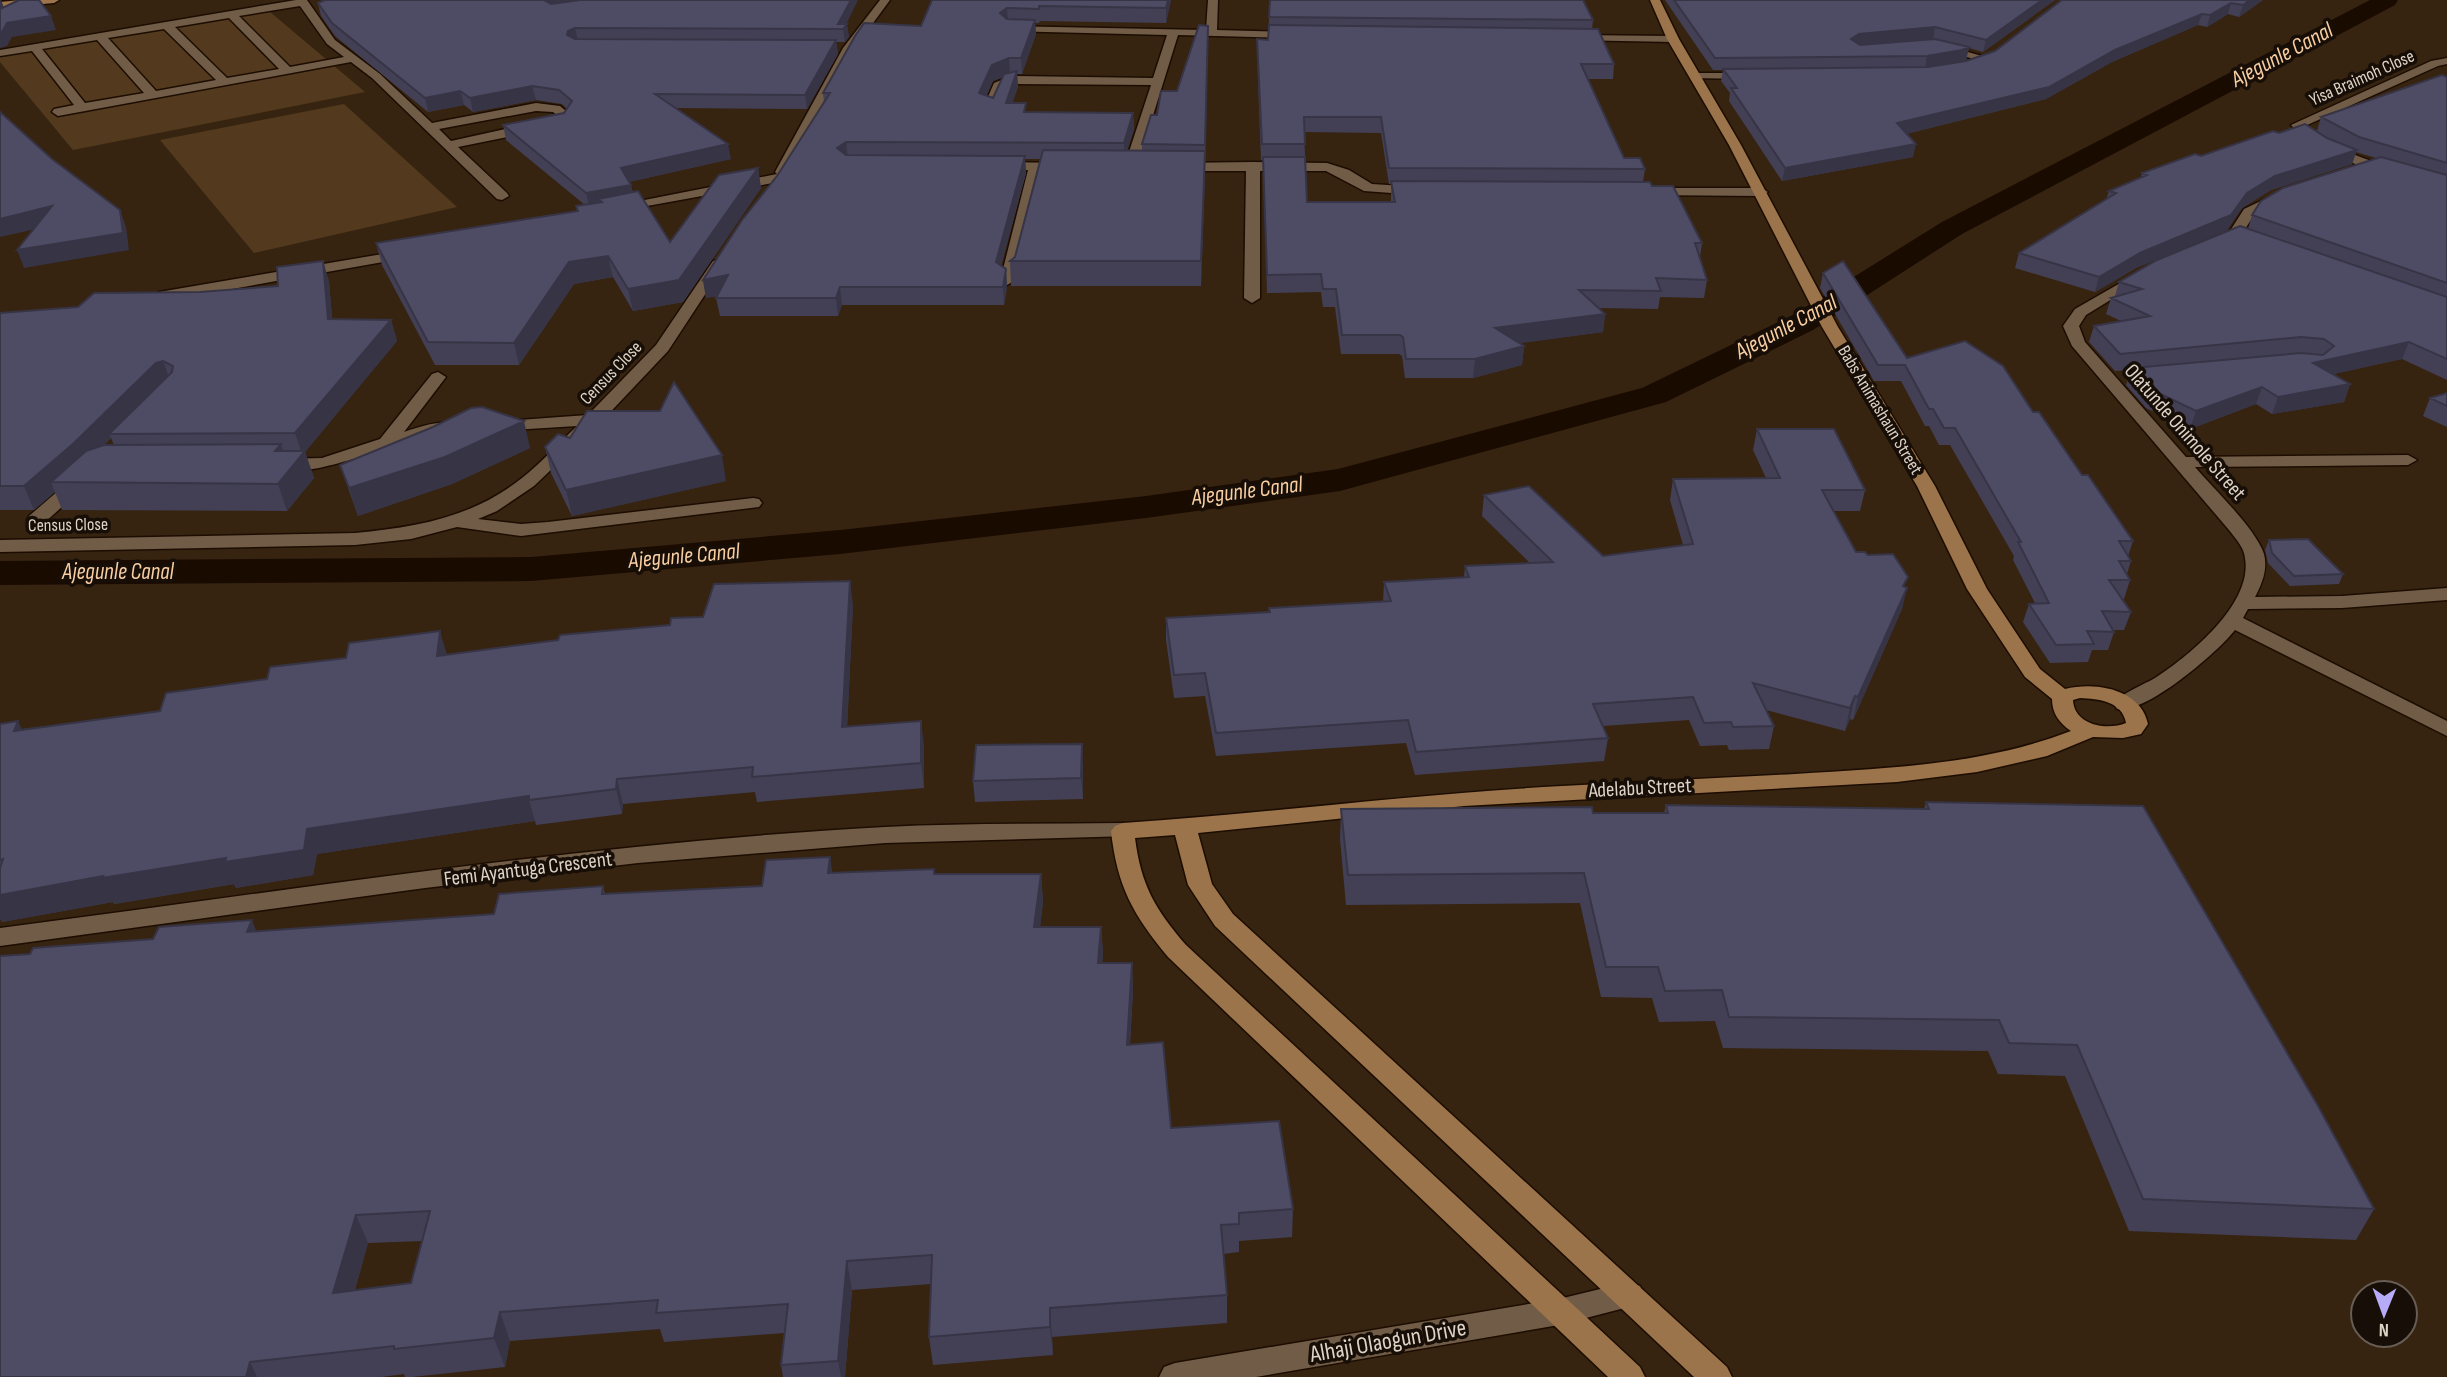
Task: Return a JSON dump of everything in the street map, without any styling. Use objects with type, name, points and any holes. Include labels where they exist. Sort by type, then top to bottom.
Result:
[{"type":"main road","points":[[0,5],[54,0]]},
{"type":"main road","name":"Babs Animashaun Street","points":[[1655,0],[1673,39],[1761,192],[1788,250],[1843,351],[1926,486],[1977,589],[2032,673],[2062,697]]},
{"type":"main road","points":[[2079,692],[2115,698],[2125,704],[2137,717],[2133,729],[2115,734],[2090,731],[2062,712],[2062,697],[2079,692]]},
{"type":"main road","name":"Adelabu Street","points":[[1123,831],[1185,828],[1464,799],[1897,775],[1977,765],[2039,751],[2090,731]]},
{"type":"main road","points":[[1185,828],[1200,885],[1224,920],[1716,1377]]},
{"type":"main road","points":[[1123,831],[1132,888],[1145,914],[1177,951],[1629,1377]]},
{"type":"street","points":[[762,200],[779,178],[842,48],[885,0]]},
{"type":"street","points":[[1211,34],[1213,0]]},
{"type":"street","points":[[0,54],[302,1],[331,42],[376,76],[502,196]]},
{"type":"street","points":[[3,18],[33,2]]},
{"type":"street","points":[[231,14],[287,70]]},
{"type":"street","points":[[167,25],[224,81]]},
{"type":"street","points":[[1008,28],[1308,35]]},
{"type":"street","points":[[1173,33],[1156,82],[1138,167],[1326,167],[1344,173],[1369,188],[1427,191]]},
{"type":"street","points":[[100,36],[152,94]]},
{"type":"street","points":[[1567,38],[1673,39]]},
{"type":"street","points":[[1933,45],[1989,56],[1962,68]]},
{"type":"street","points":[[35,48],[82,107]]},
{"type":"street","points":[[58,112],[351,59]]},
{"type":"street","name":"Yisa Braimoh Close","points":[[2375,165],[2304,136],[2297,125],[2447,61]]},
{"type":"street","points":[[1695,76],[1760,76]]},
{"type":"street","points":[[989,108],[998,85],[1011,80],[1156,82]]},
{"type":"street","points":[[429,127],[536,107],[556,109],[566,116],[562,121],[449,145]]},
{"type":"street","points":[[2353,169],[2375,165],[2447,186]]},
{"type":"street","points":[[983,166],[1077,167]]},
{"type":"street","points":[[1007,281],[1036,166]]},
{"type":"street","points":[[1252,298],[1253,166]]},
{"type":"street","points":[[602,213],[779,178]]},
{"type":"street","points":[[2233,238],[2249,212],[2274,198],[2300,189]]},
{"type":"street","points":[[1632,192],[1761,192]]},
{"type":"street","points":[[139,299],[424,250]]},
{"type":"street","name":"Census Close","points":[[0,546],[355,540],[411,533],[456,522],[491,507],[528,482],[593,420],[662,348],[724,255]]},
{"type":"street","name":"Olatunde Onimole Street","points":[[2125,704],[2175,676],[2203,654],[2238,612],[2253,582],[2255,557],[2236,526],[2078,343],[2071,326],[2080,312],[2158,266]]},
{"type":"street","points":[[2109,380],[2133,376]]},
{"type":"street","points":[[385,444],[438,377]]},
{"type":"street","points":[[258,464],[323,463],[426,430],[593,420]]},
{"type":"street","points":[[2181,462],[2408,460]]},
{"type":"street","points":[[36,520],[90,472]]},
{"type":"street","points":[[456,522],[521,530],[753,503]]},
{"type":"street","points":[[2238,612],[2447,594]]},
{"type":"street","points":[[2238,612],[2447,729]]},
{"type":"street","name":"Femi Ayantuga Crescent","points":[[0,937],[442,879],[716,847],[853,837],[1123,831]]},
{"type":"street","name":"Alhaji Olaogun Drive","points":[[1175,1377],[1559,1312],[1629,1295]]},
{"type":"shaded area","points":[[263,6],[365,92],[73,150],[0,62],[0,51]]},
{"type":"shaded area","points":[[344,104],[457,207],[254,253],[160,140]]},
{"type":"building","points":[[19,0],[39,0],[51,16],[7,23],[0,32],[0,9]]},
{"type":"building","points":[[325,0],[544,0],[551,4],[580,0],[851,0],[838,24],[847,24],[843,29],[575,28],[568,31],[567,35],[575,39],[836,40],[805,95],[655,94],[728,144],[621,168],[631,185],[586,193],[503,125],[564,113],[572,101],[559,90],[532,86],[470,98],[460,91],[425,98],[332,23],[318,3]]},
{"type":"building","points":[[932,0],[1168,0],[1166,8],[1039,6],[1039,9],[1007,8],[1000,13],[1007,19],[1035,20],[1021,58],[1009,58],[992,65],[979,93],[993,98],[1004,74],[1017,71],[1006,103],[1026,103],[1024,112],[1133,113],[1124,143],[846,142],[837,148],[846,155],[1025,156],[996,262],[1006,269],[1003,287],[840,287],[836,298],[716,298],[728,275],[703,280],[742,220],[777,176],[830,93],[823,93],[864,23],[921,26]]},
{"type":"building","points":[[1270,0],[1583,0],[1593,20],[1269,17]]},
{"type":"building","points":[[1674,0],[2042,0],[1986,40],[1935,27],[1859,34],[1851,39],[1860,45],[1935,39],[1969,47],[1962,50],[1927,56],[1715,58]]},
{"type":"building","points":[[2062,0],[2250,0],[2243,5],[2231,3],[2210,15],[2202,14],[2115,50],[2049,87],[1897,123],[1916,144],[1785,168],[1731,88],[1737,88],[1723,69],[1928,67],[1966,61],[1995,51]]},
{"type":"building","points":[[1199,25],[1208,26],[1205,145],[1142,144],[1151,115],[1157,115],[1161,91],[1177,91]]},
{"type":"building","points":[[1269,25],[1598,29],[1614,64],[1581,64],[1624,158],[1640,158],[1645,169],[1389,168],[1381,117],[1304,117],[1305,144],[1262,144],[1257,39],[1268,40]]},
{"type":"building","points":[[2442,75],[2447,77],[2447,163],[2359,137],[2321,117]]},
{"type":"building","points":[[0,112],[52,159],[120,210],[123,233],[17,250],[52,206],[0,219]]},
{"type":"building","points":[[2305,124],[2327,138],[2357,150],[2275,176],[2247,193],[2231,215],[2140,253],[2099,277],[2019,253],[2116,193],[2109,191],[2147,175],[2142,173],[2195,154],[2201,156],[2273,131],[2279,133]]},
{"type":"building","points":[[1043,150],[1205,151],[1201,261],[1010,261],[1015,257]]},
{"type":"building","points":[[1263,157],[1305,157],[1307,202],[1395,202],[1391,181],[1650,182],[1652,186],[1673,186],[1702,243],[1695,243],[1707,280],[1656,278],[1661,291],[1579,290],[1605,314],[1495,328],[1524,346],[1475,359],[1406,359],[1403,337],[1400,335],[1342,335],[1336,289],[1323,289],[1321,274],[1267,275]]},
{"type":"building","points":[[2381,157],[2447,175],[2447,283],[2252,215],[2261,201],[2283,188]]},
{"type":"building","points":[[758,168],[679,280],[628,289],[608,256],[569,262],[514,343],[428,342],[376,243],[578,211],[576,206],[602,202],[598,199],[638,191],[670,242],[719,175]]},
{"type":"building","points":[[2240,226],[2447,297],[2447,359],[2409,342],[2313,363],[2350,384],[2278,397],[2262,387],[2196,411],[2152,390],[2132,368],[2301,353],[2323,355],[2334,346],[2324,339],[2301,337],[2120,354],[2094,326],[2150,316],[2111,298],[2142,289],[2119,282],[2157,260]]},
{"type":"building","points":[[323,261],[328,319],[391,320],[295,433],[109,434],[172,372],[173,366],[163,361],[156,363],[74,443],[24,486],[0,486],[0,313],[78,307],[94,293],[200,292],[278,286],[277,267]]},
{"type":"building","points":[[1843,261],[1907,358],[1965,341],[2003,366],[2033,412],[2039,412],[2082,475],[2088,475],[2133,541],[2119,541],[2131,561],[2119,561],[2130,580],[2109,580],[2131,612],[2102,611],[2114,632],[2087,631],[2094,644],[2056,645],[2029,604],[2049,603],[2018,542],[2021,542],[1955,428],[1944,428],[1933,409],[1929,409],[1905,365],[1878,365],[1823,273]]},
{"type":"building","points":[[674,382],[722,455],[566,490],[545,447],[558,434],[570,438],[587,411],[660,411]]},
{"type":"building","points":[[2447,393],[2447,406],[2430,398]]},
{"type":"building","points":[[482,407],[524,421],[445,457],[349,488],[340,465],[433,427],[471,408]]},
{"type":"building","points":[[1757,429],[1834,429],[1865,490],[1822,490],[1856,552],[1865,552],[1868,555],[1893,554],[1908,577],[1903,586],[1907,588],[1858,697],[1855,696],[1850,708],[1753,683],[1774,726],[1733,727],[1731,722],[1704,723],[1693,697],[1593,704],[1608,738],[1416,752],[1408,720],[1216,733],[1205,673],[1174,675],[1166,618],[1270,612],[1269,608],[1391,601],[1384,582],[1469,577],[1465,566],[1553,562],[1484,495],[1529,486],[1603,556],[1693,544],[1673,479],[1780,478]]},
{"type":"building","points":[[281,444],[275,451],[305,451],[278,484],[51,482],[86,451],[104,445]]},
{"type":"building","points":[[2308,539],[2343,574],[2294,576],[2272,553],[2269,540]]},
{"type":"building","points":[[850,581],[842,727],[921,721],[921,763],[752,777],[753,767],[617,779],[616,789],[529,800],[529,796],[307,829],[304,850],[225,862],[226,858],[102,878],[103,876],[0,895],[0,868],[3,859],[0,860],[0,724],[18,721],[14,731],[160,711],[166,693],[267,679],[270,667],[346,658],[349,643],[440,631],[437,656],[558,640],[560,635],[670,625],[671,618],[703,617],[714,584]]},
{"type":"building","points":[[1082,744],[1081,778],[973,781],[976,745]]},
{"type":"building","points":[[1926,802],[2143,806],[2318,1106],[2374,1209],[2143,1199],[2077,1045],[2009,1043],[1999,1020],[1729,1017],[1722,990],[1665,991],[1658,967],[1606,967],[1584,873],[1348,875],[1341,809],[1592,807],[1593,813],[1668,813],[1666,805],[1929,809]]},
{"type":"building","points":[[830,857],[828,873],[934,869],[934,874],[1041,874],[1034,927],[1101,927],[1098,963],[1132,963],[1127,1045],[1163,1042],[1171,1128],[1279,1121],[1293,1209],[1239,1213],[1239,1224],[1221,1225],[1227,1295],[1050,1308],[1050,1327],[929,1337],[932,1255],[847,1261],[838,1361],[781,1365],[788,1304],[656,1313],[658,1300],[500,1312],[494,1338],[250,1362],[246,1377],[0,1377],[0,956],[30,954],[33,948],[153,939],[159,927],[252,920],[247,932],[494,914],[499,894],[603,886],[602,894],[762,886],[766,860]],"holes":[[[430,1211],[411,1283],[333,1293],[356,1215]]]},
{"type":"waterway","name":"Ajegunle Canal","points":[[0,573],[531,569],[840,542],[1146,507],[1340,480],[1654,395],[1802,323],[1952,228],[2387,0]]}]
